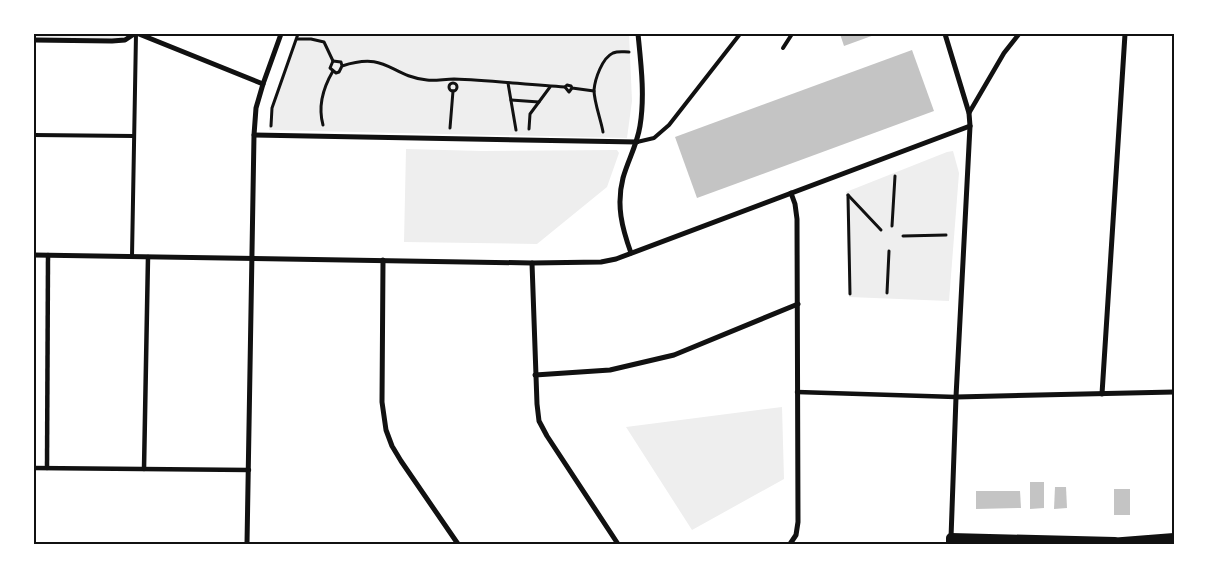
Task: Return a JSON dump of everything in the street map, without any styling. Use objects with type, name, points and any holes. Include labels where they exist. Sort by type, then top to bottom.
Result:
[{"type":"main road","points":[[1097,544],[1174,538]]},
{"type":"main road","points":[[951,541],[1115,543]]},
{"type":"street","points":[[34,40],[112,41],[125,40],[136,34],[262,84]]},
{"type":"street","points":[[247,544],[254,135],[256,108],[262,84],[281,34]]},
{"type":"street","points":[[631,253],[623,231],[619,210],[623,179],[637,142],[642,101],[638,34]]},
{"type":"street","points":[[945,34],[969,112],[970,126],[956,397],[951,541]]},
{"type":"street","points":[[969,112],[1004,53],[1019,34]]},
{"type":"street","points":[[1102,394],[1125,34]]},
{"type":"street","points":[[34,255],[532,263],[601,262],[616,259],[970,126]]},
{"type":"street","points":[[254,135],[637,142]]},
{"type":"street","points":[[790,544],[796,535],[798,522],[798,304],[796,219],[795,204],[791,192]]},
{"type":"street","points":[[47,468],[48,255]]},
{"type":"street","points":[[144,469],[148,257]]},
{"type":"street","points":[[383,260],[382,402],[386,430],[392,446],[401,461],[458,544]]},
{"type":"street","points":[[532,263],[535,375],[539,421],[618,544]]},
{"type":"street","points":[[535,375],[610,370],[674,355],[798,304]]},
{"type":"street","points":[[797,392],[956,397],[1174,392]]},
{"type":"street","points":[[34,468],[249,470]]},
{"type":"lane","points":[[132,256],[136,34]]},
{"type":"lane","points":[[637,142],[654,138],[669,126],[740,34]]},
{"type":"lane","points":[[783,48],[792,34]]},
{"type":"lane","points":[[34,135],[134,136]]},
{"type":"path","points":[[280,128],[271,127],[272,108],[298,34]]},
{"type":"path","points":[[296,39],[311,39],[324,42],[333,62]]},
{"type":"path","points":[[604,136],[594,91],[597,78],[607,58],[619,52],[629,52],[628,43]]},
{"type":"path","points":[[333,71],[339,72],[342,66],[358,61],[375,60],[415,77],[427,80],[566,88],[569,92],[572,88],[594,91]]},
{"type":"path","points":[[333,62],[341,62],[342,66]]},
{"type":"path","points":[[333,62],[330,68],[333,71]]},
{"type":"path","points":[[316,128],[324,128],[321,105],[325,84],[333,71]]},
{"type":"path","points":[[450,134],[453,91],[450,90],[449,86],[453,81]]},
{"type":"path","points":[[508,84],[517,135]]},
{"type":"path","points":[[530,135],[528,122],[530,114],[550,87]]},
{"type":"path","points":[[511,100],[539,102]]},
{"type":"path","points":[[892,226],[895,176]]},
{"type":"path","points":[[850,294],[848,195],[881,230]]},
{"type":"path","points":[[904,236],[946,235]]},
{"type":"path","points":[[886,293],[889,251]]},
{"type":"shaded area","points":[[34,34],[125,34],[125,39],[34,38]]},
{"type":"shaded area","points":[[296,34],[629,34],[632,101],[627,138],[269,130],[271,106]]},
{"type":"shaded area","points":[[406,149],[482,151],[617,150],[619,153],[607,187],[537,244],[404,242]]},
{"type":"shaded area","points":[[953,151],[959,173],[949,301],[849,297],[846,192]]},
{"type":"shaded area","points":[[782,407],[784,479],[692,530],[626,427]]},
{"type":"building","points":[[840,34],[877,34],[844,46]]},
{"type":"building","points":[[912,50],[934,111],[697,198],[675,137]]},
{"type":"building","points":[[1030,482],[1044,482],[1044,508],[1030,509]]},
{"type":"building","points":[[1055,487],[1066,487],[1067,508],[1054,509]]},
{"type":"building","points":[[1114,489],[1130,489],[1130,515],[1114,515]]},
{"type":"building","points":[[976,491],[1020,491],[1021,508],[976,509]]},
{"type":"building","points":[[853,542],[874,543],[874,544],[853,544]]}]
